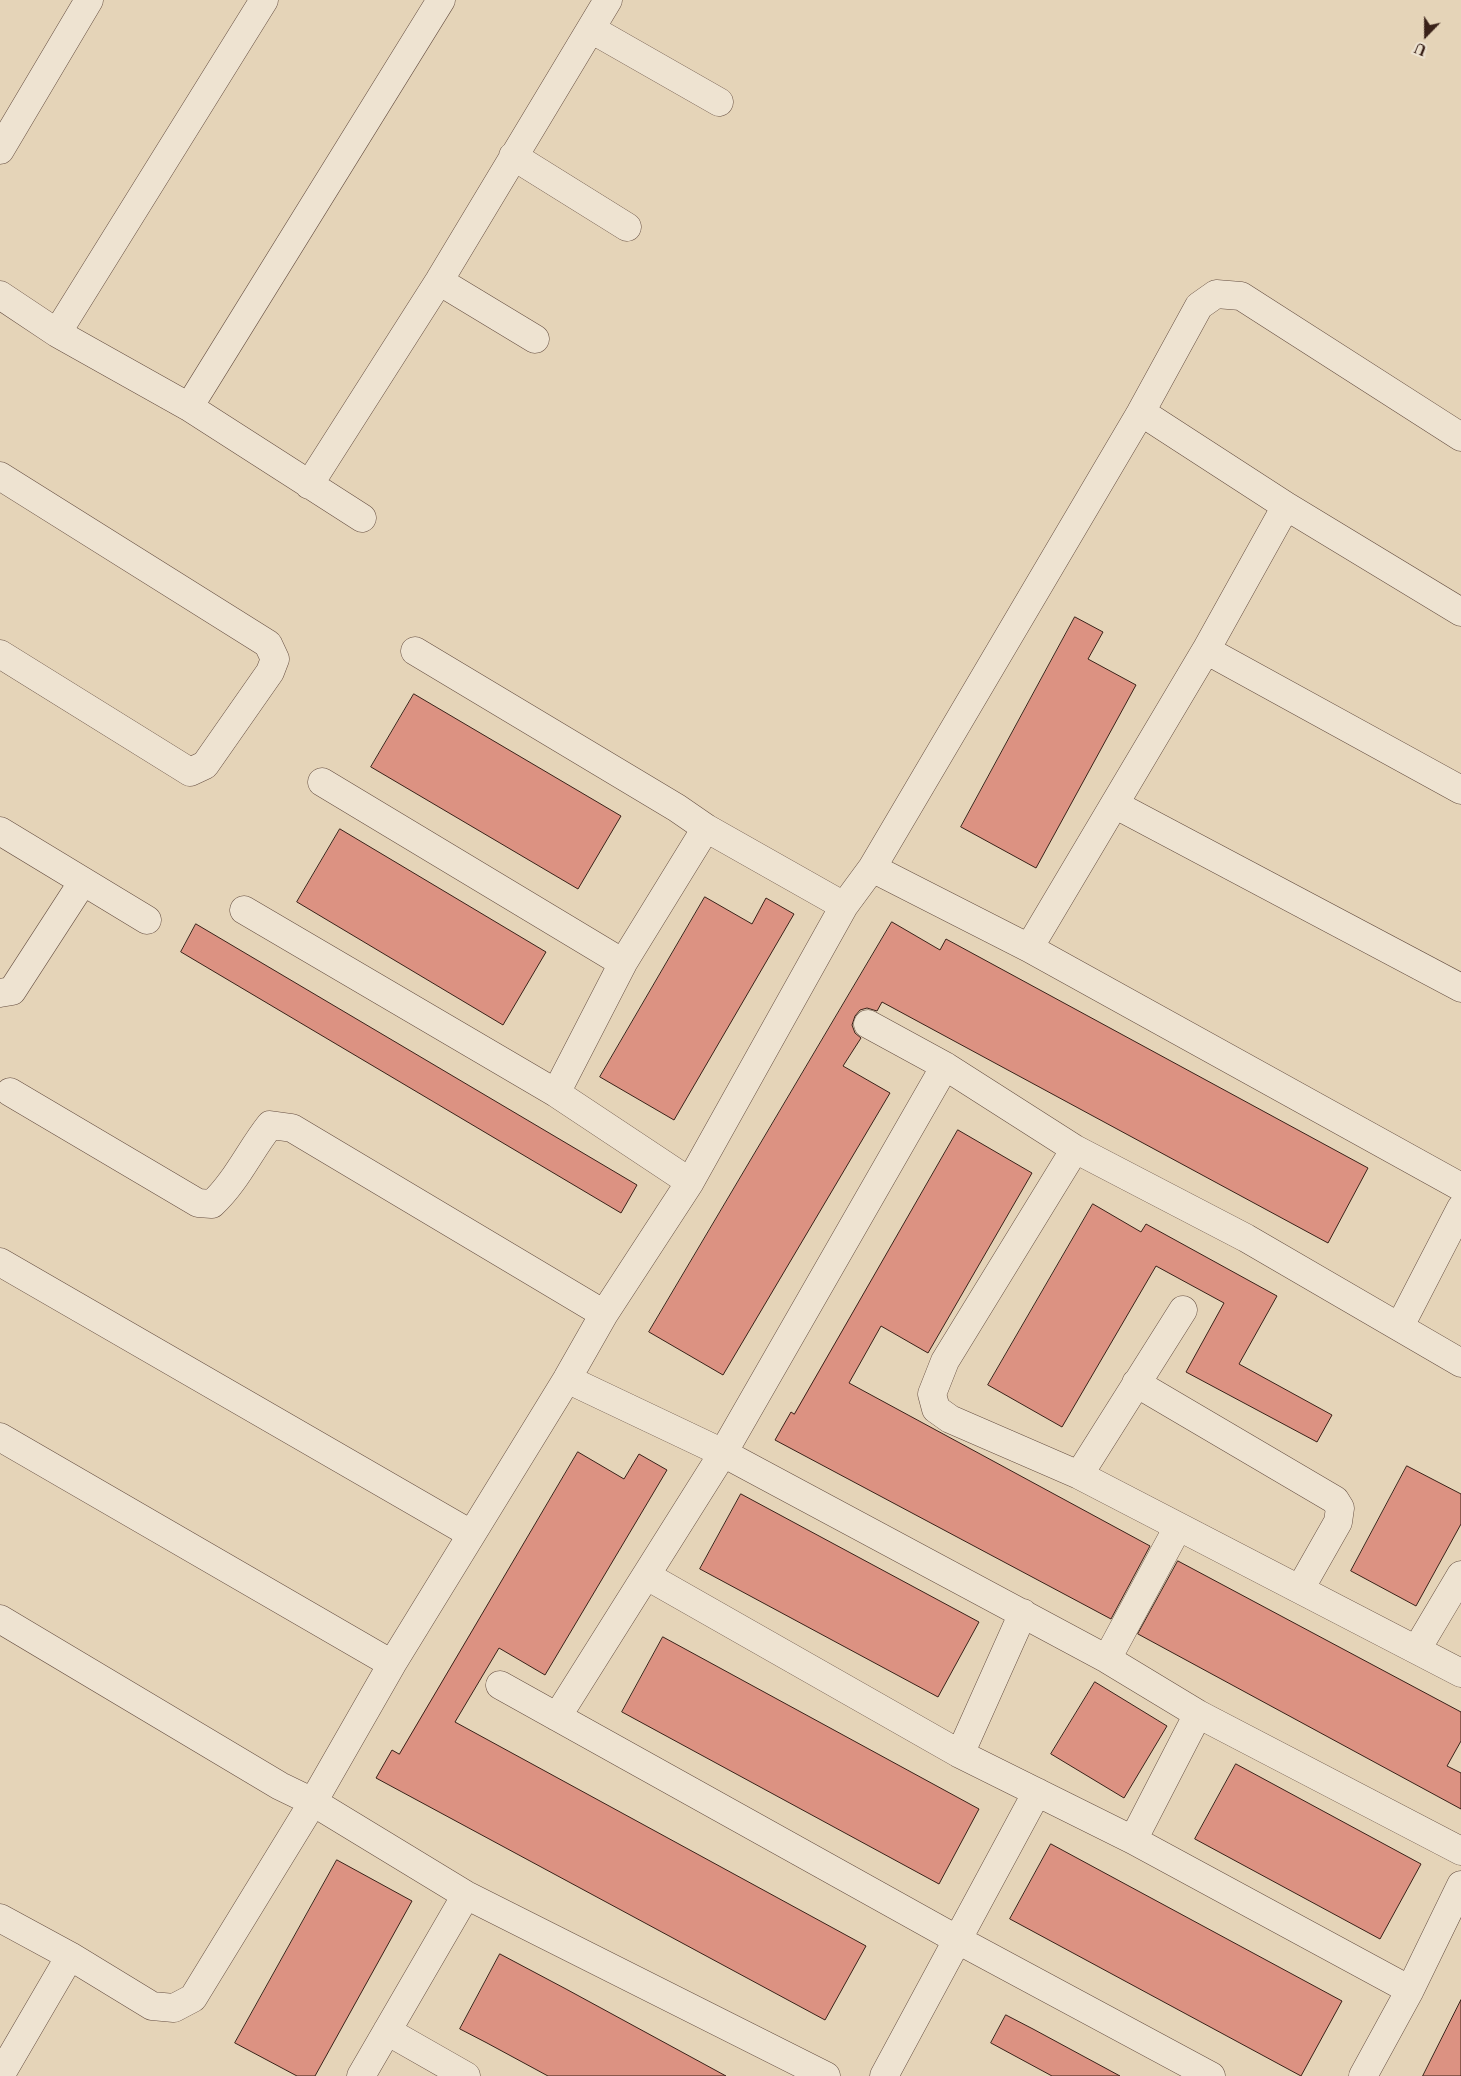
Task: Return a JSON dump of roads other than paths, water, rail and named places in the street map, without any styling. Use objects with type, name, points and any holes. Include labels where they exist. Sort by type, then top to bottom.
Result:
[{"type":"street","points":[[0,150],[89,0]]},
{"type":"street","points":[[57,333],[264,0]]},
{"type":"street","points":[[189,407],[441,0]]},
{"type":"street","points":[[310,485],[440,281],[608,0]]},
{"type":"street","points":[[591,29],[719,102]]},
{"type":"street","points":[[513,156],[627,227]]},
{"type":"street","points":[[440,281],[535,339]]},
{"type":"street","points":[[0,1918],[70,1956],[152,2006],[174,2008],[193,1998],[313,1802],[392,1664],[567,1379],[604,1314],[690,1182],[844,906],[872,868],[1141,412],[1199,306],[1216,294],[1241,296],[1461,437]]},
{"type":"street","points":[[0,295],[57,333],[189,407],[362,518]]},
{"type":"street","points":[[1141,412],[1286,506],[1461,612]]},
{"type":"street","points":[[0,476],[268,644],[275,659],[270,672],[205,765],[190,772],[0,654]]},
{"type":"street","points":[[1029,948],[1116,805],[1206,650],[1286,506]]},
{"type":"street","points":[[1206,650],[1461,790]]},
{"type":"street","points":[[415,651],[677,808],[706,828],[844,906]]},
{"type":"street","points":[[322,782],[624,963]]},
{"type":"street","points":[[1116,805],[1461,988]]},
{"type":"street","points":[[556,1093],[624,963],[706,828]]},
{"type":"street","points":[[0,831],[82,883],[147,920]]},
{"type":"street","points":[[872,868],[1029,948],[1461,1187]]},
{"type":"street","points":[[0,993],[12,991],[82,883]]},
{"type":"street","points":[[244,910],[556,1093],[690,1182]]},
{"type":"street","points":[[868,1024],[945,1066],[1075,1149],[1186,1205],[1400,1326],[1461,1363]]},
{"type":"street","points":[[557,1717],[648,1576],[723,1453],[945,1066]]},
{"type":"street","points":[[10,1092],[198,1203],[212,1204],[224,1192],[270,1125],[292,1128],[604,1314]]},
{"type":"street","points":[[1075,1149],[945,1360],[932,1394],[936,1409],[950,1419],[1079,1475],[1461,1673]]},
{"type":"street","points":[[1400,1326],[1461,1208]]},
{"type":"street","points":[[0,1262],[471,1534]]},
{"type":"street","points":[[1079,1475],[1183,1310]]},
{"type":"street","points":[[567,1379],[723,1453],[1023,1613],[1198,1714],[1461,1851]]},
{"type":"street","points":[[1136,1383],[1335,1500],[1340,1508],[1338,1522],[1300,1589]]},
{"type":"street","points":[[1,1441],[392,1664]]},
{"type":"street","points":[[1107,1660],[1178,1527]]},
{"type":"street","points":[[1417,1649],[1461,1575]]},
{"type":"street","points":[[648,1576],[960,1754],[1133,1840],[1410,1990]]},
{"type":"street","points":[[960,1754],[1023,1613]]},
{"type":"street","points":[[0,1618],[280,1786],[313,1802],[466,1895],[826,2076]]},
{"type":"street","points":[[500,1685],[958,1940],[1211,2076]]},
{"type":"street","points":[[1133,1840],[1198,1714]]},
{"type":"street","points":[[884,2076],[1037,1792]]},
{"type":"street","points":[[1363,2076],[1410,1990],[1461,1886]]},
{"type":"street","points":[[362,2076],[466,1895]]},
{"type":"street","points":[[0,2076],[70,1956]]},
{"type":"street","points":[[387,2031],[466,2076]]}]
